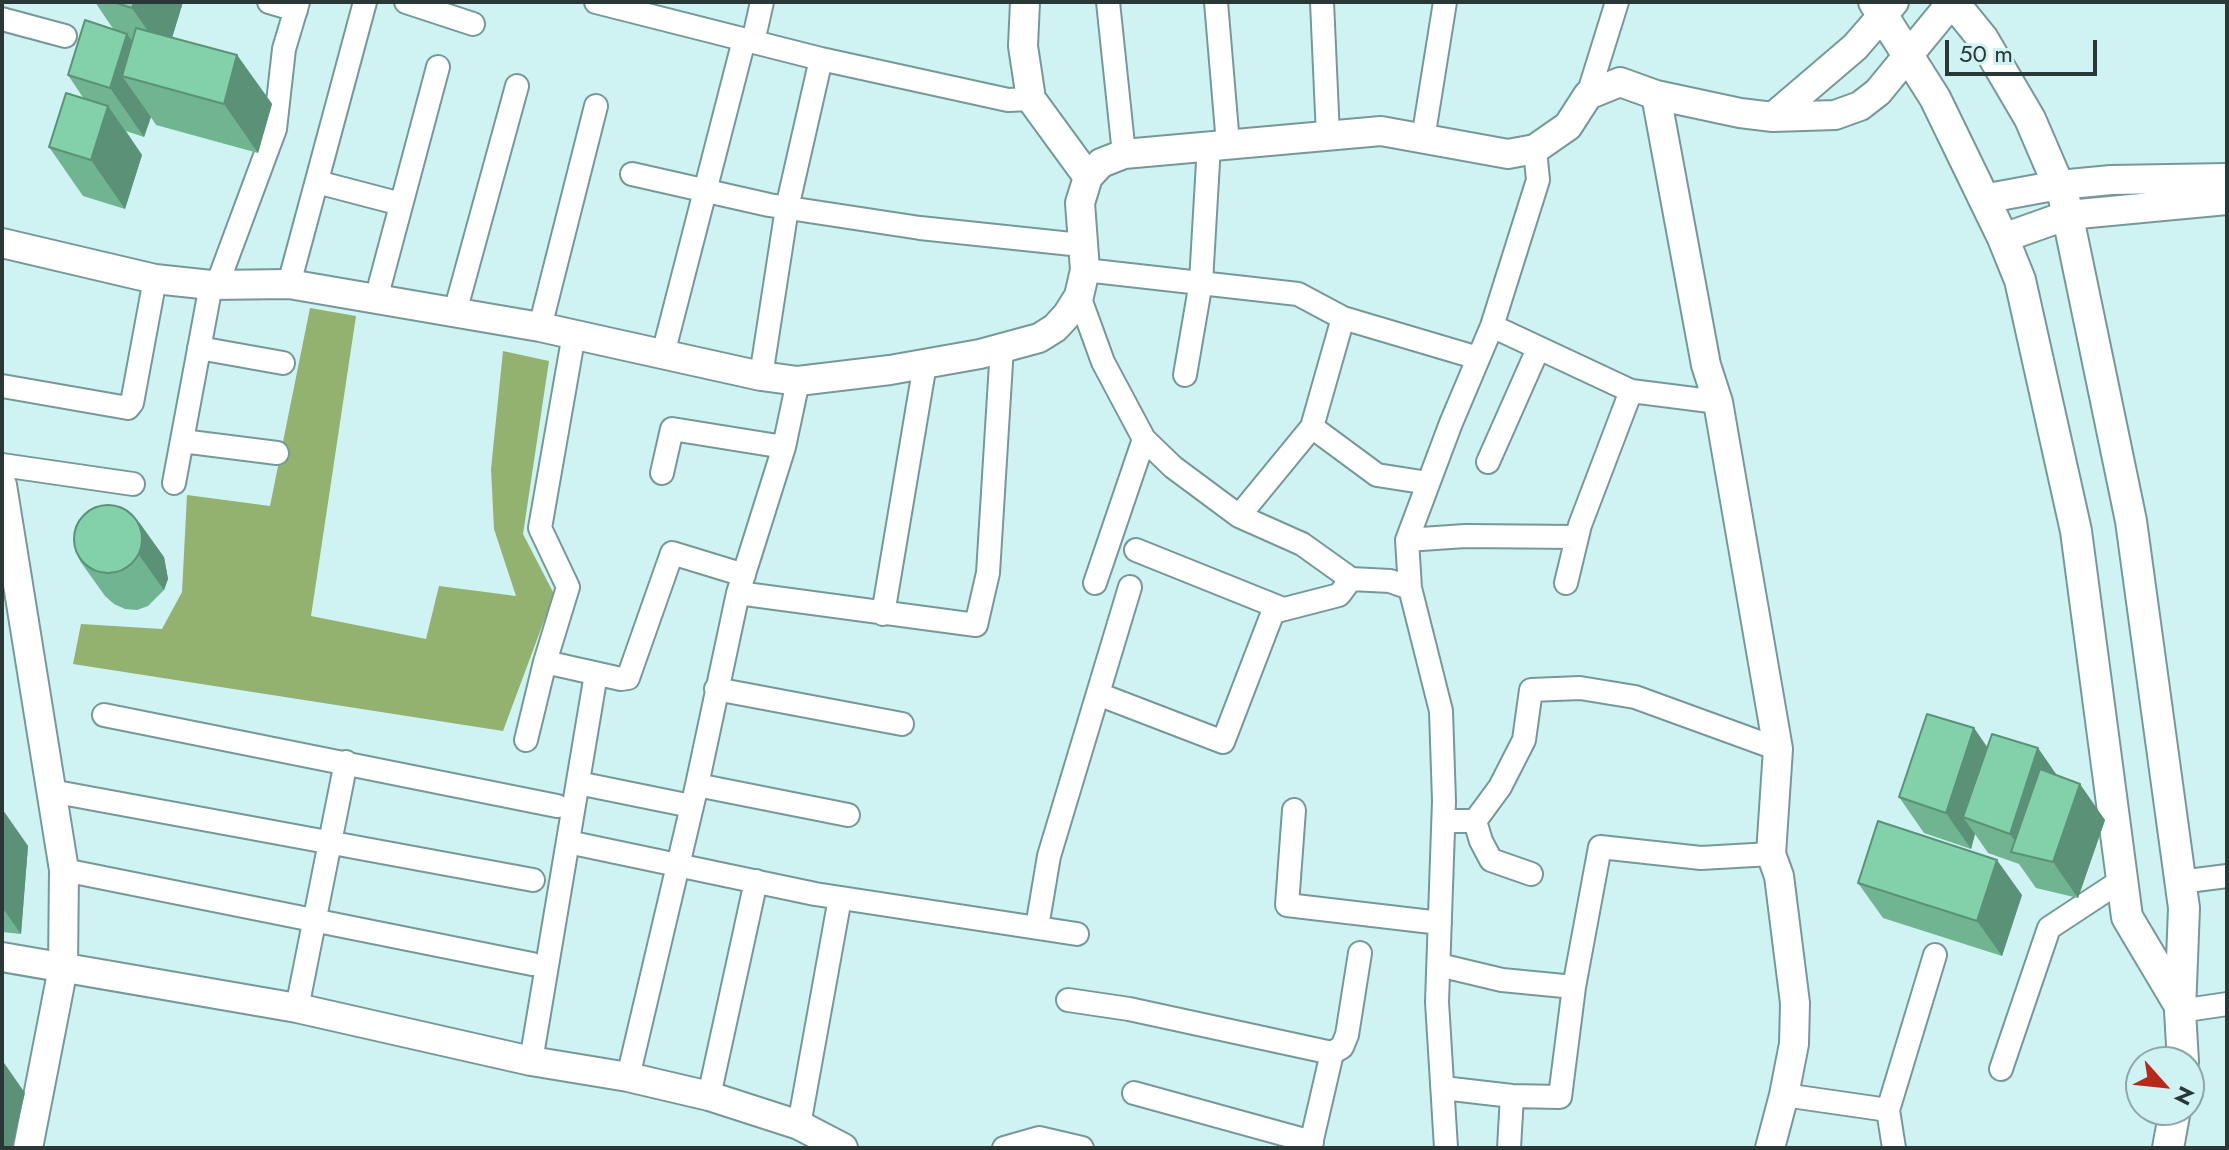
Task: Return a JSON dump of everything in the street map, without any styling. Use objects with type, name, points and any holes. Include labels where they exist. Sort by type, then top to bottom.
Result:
[{"type":"main road","points":[[1952,2],[1983,39],[2030,119],[2059,185],[2068,215],[2131,521],[2184,908],[2180,1009],[2182,1046]]},
{"type":"main road","points":[[1884,6],[1935,98],[2020,280],[2076,531],[2127,917],[2180,1009]]},
{"type":"main road","points":[[2168,1148],[2172,1126]]},
{"type":"street","points":[[174,483],[214,285],[275,129],[284,49],[297,6],[269,2]]},
{"type":"street","points":[[289,284],[365,2]]},
{"type":"street","points":[[406,2],[473,24]]},
{"type":"street","points":[[596,2],[821,59],[1008,100],[1031,99]]},
{"type":"street","points":[[663,354],[704,191],[762,2]]},
{"type":"street","points":[[1025,2],[1023,46],[1031,99],[1088,177]]},
{"type":"street","points":[[1108,2],[1124,154]]},
{"type":"street","points":[[1185,375],[1201,282],[1218,145],[1216,2]]},
{"type":"street","points":[[1322,2],[1328,136]]},
{"type":"street","points":[[1423,139],[1445,2]]},
{"type":"street","points":[[1410,588],[1390,581],[1351,579],[1302,544],[1239,516],[1173,467],[1144,439],[1103,362],[1082,271],[1080,203],[1088,177],[1101,163],[1124,154],[1381,131],[1508,154],[1535,149],[1568,126],[1588,95],[1617,2]]},
{"type":"street","points":[[1588,95],[1620,82],[1656,95],[1740,113],[1773,117],[1835,115],[1860,106],[1878,92],[1952,2]]},
{"type":"street","points":[[1773,117],[1855,47],[1884,6]]},
{"type":"street","points":[[2,19],[65,36]]},
{"type":"street","points":[[761,376],[787,208],[821,59]]},
{"type":"street","points":[[376,299],[438,67]]},
{"type":"street","points":[[455,312],[517,86]]},
{"type":"street","points":[[1656,95],[1706,365],[1718,402],[1778,749],[1771,854],[1779,876],[1795,1003],[1794,1044],[1770,1148]]},
{"type":"street","points":[[540,327],[596,106]]},
{"type":"street","points":[[1446,1148],[1437,1002],[1444,821],[1441,711],[1410,588],[1407,540],[1492,326],[1538,180],[1535,149]]},
{"type":"street","points":[[632,174],[787,208],[920,228],[1082,271],[1298,294],[1343,318],[1478,358]]},
{"type":"street","points":[[1983,199],[2059,185],[2111,180],[2227,178]]},
{"type":"street","points":[[317,182],[401,204]]},
{"type":"street","points":[[2003,238],[2068,215],[2227,200]]},
{"type":"street","points":[[2,243],[155,279],[214,285],[289,284],[455,312],[798,381],[925,364],[1039,338],[1055,328],[1067,315],[1082,271]]},
{"type":"street","points":[[2,386],[128,408],[132,403],[155,279]]},
{"type":"street","points":[[1239,516],[1312,427],[1343,318]]},
{"type":"street","points":[[1492,326],[1631,391],[1718,402]]},
{"type":"street","points":[[526,740],[568,587],[540,528],[574,334]]},
{"type":"street","points":[[545,662],[625,679],[631,674],[672,553],[741,584],[883,614],[976,625],[988,573],[1002,347]]},
{"type":"street","points":[[199,348],[283,363]]},
{"type":"street","points":[[1488,462],[1538,349]]},
{"type":"street","points":[[883,614],[925,364]]},
{"type":"street","points":[[628,1077],[741,584],[784,447],[798,381]]},
{"type":"street","points":[[1566,583],[1577,537],[1631,391]]},
{"type":"street","points":[[1312,427],[1377,475],[1428,483]]},
{"type":"street","points":[[662,473],[672,429],[784,447]]},
{"type":"street","points":[[1095,583],[1144,439]]},
{"type":"street","points":[[182,441],[277,453]]},
{"type":"street","points":[[2,465],[133,484]]},
{"type":"street","points":[[2,485],[64,870],[63,968],[28,1148]]},
{"type":"street","points":[[1407,540],[1465,536],[1577,537]]},
{"type":"street","points":[[1136,550],[1283,609]]},
{"type":"street","points":[[1098,694],[1223,742],[1273,612],[1339,595],[1351,579]]},
{"type":"street","points":[[1037,927],[1049,856],[1130,587]]},
{"type":"street","points":[[531,1061],[596,674]]},
{"type":"street","points":[[1475,821],[1500,787],[1524,740],[1531,690],[1580,688],[1635,697],[1778,749]]},
{"type":"street","points":[[716,689],[902,724]]},
{"type":"street","points":[[104,715],[557,806]]},
{"type":"street","points":[[297,1008],[346,762]]},
{"type":"street","points":[[578,783],[848,815]]},
{"type":"street","points":[[51,791],[533,880]]},
{"type":"street","points":[[1294,810],[1287,905],[1440,923]]},
{"type":"street","points":[[1444,821],[1475,821]]},
{"type":"street","points":[[1475,821],[1491,860],[1531,874]]},
{"type":"street","points":[[568,842],[840,898],[1077,934]]},
{"type":"street","points":[[1443,1088],[1512,1096],[1560,1097],[1574,987],[1600,847],[1701,858],[1771,854]]},
{"type":"street","points":[[64,870],[532,964]]},
{"type":"street","points":[[2180,882],[2227,876]]},
{"type":"street","points":[[2001,1069],[2049,928],[2122,880]]},
{"type":"street","points":[[709,1096],[756,881]]},
{"type":"street","points":[[799,1125],[840,898]]},
{"type":"street","points":[[1068,1000],[1129,1009],[1332,1053],[1342,1047],[1347,1035],[1360,953]]},
{"type":"street","points":[[1894,1148],[1888,1110],[1935,955]]},
{"type":"street","points":[[2,957],[297,1008],[531,1061],[628,1077],[709,1096],[799,1125],[843,1148]]},
{"type":"street","points":[[1439,965],[1502,980],[1574,987]]},
{"type":"street","points":[[2180,1009],[2227,1004]]},
{"type":"street","points":[[1134,1093],[1311,1145],[1332,1053]]},
{"type":"street","points":[[1784,1095],[1888,1110]]},
{"type":"street","points":[[1509,1148],[1512,1096]]},
{"type":"street","points":[[1004,1148],[1039,1138],[1082,1148]]},
{"type":"green space","points":[[310,308],[356,316],[311,616],[426,639],[439,586],[516,596],[494,529],[491,469],[503,351],[549,361],[523,534],[554,594],[503,731],[73,664],[81,624],[162,629],[182,592],[187,495],[270,506]]},
{"type":"building","points":[[113,2],[134,2],[132,8]]},
{"type":"building","points":[[85,20],[127,34],[110,88],[68,75]]},
{"type":"building","points":[[136,28],[237,55],[224,104],[122,76]]},
{"type":"building","points":[[66,93],[108,106],[91,160],[49,147]]},
{"type":"building","points":[[101,505],[115,505],[127,510],[137,520],[142,539],[137,558],[127,568],[115,573],[101,573],[89,568],[79,558],[74,546],[74,532],[79,520],[89,510]]},
{"type":"building","points":[[1927,714],[1974,728],[1946,813],[1899,797]]},
{"type":"building","points":[[1992,734],[2038,748],[2010,834],[1963,817]]},
{"type":"building","points":[[2040,769],[2080,784],[2053,862],[2011,852]]},
{"type":"building","points":[[1878,821],[1997,860],[1977,921],[1858,883]]}]
